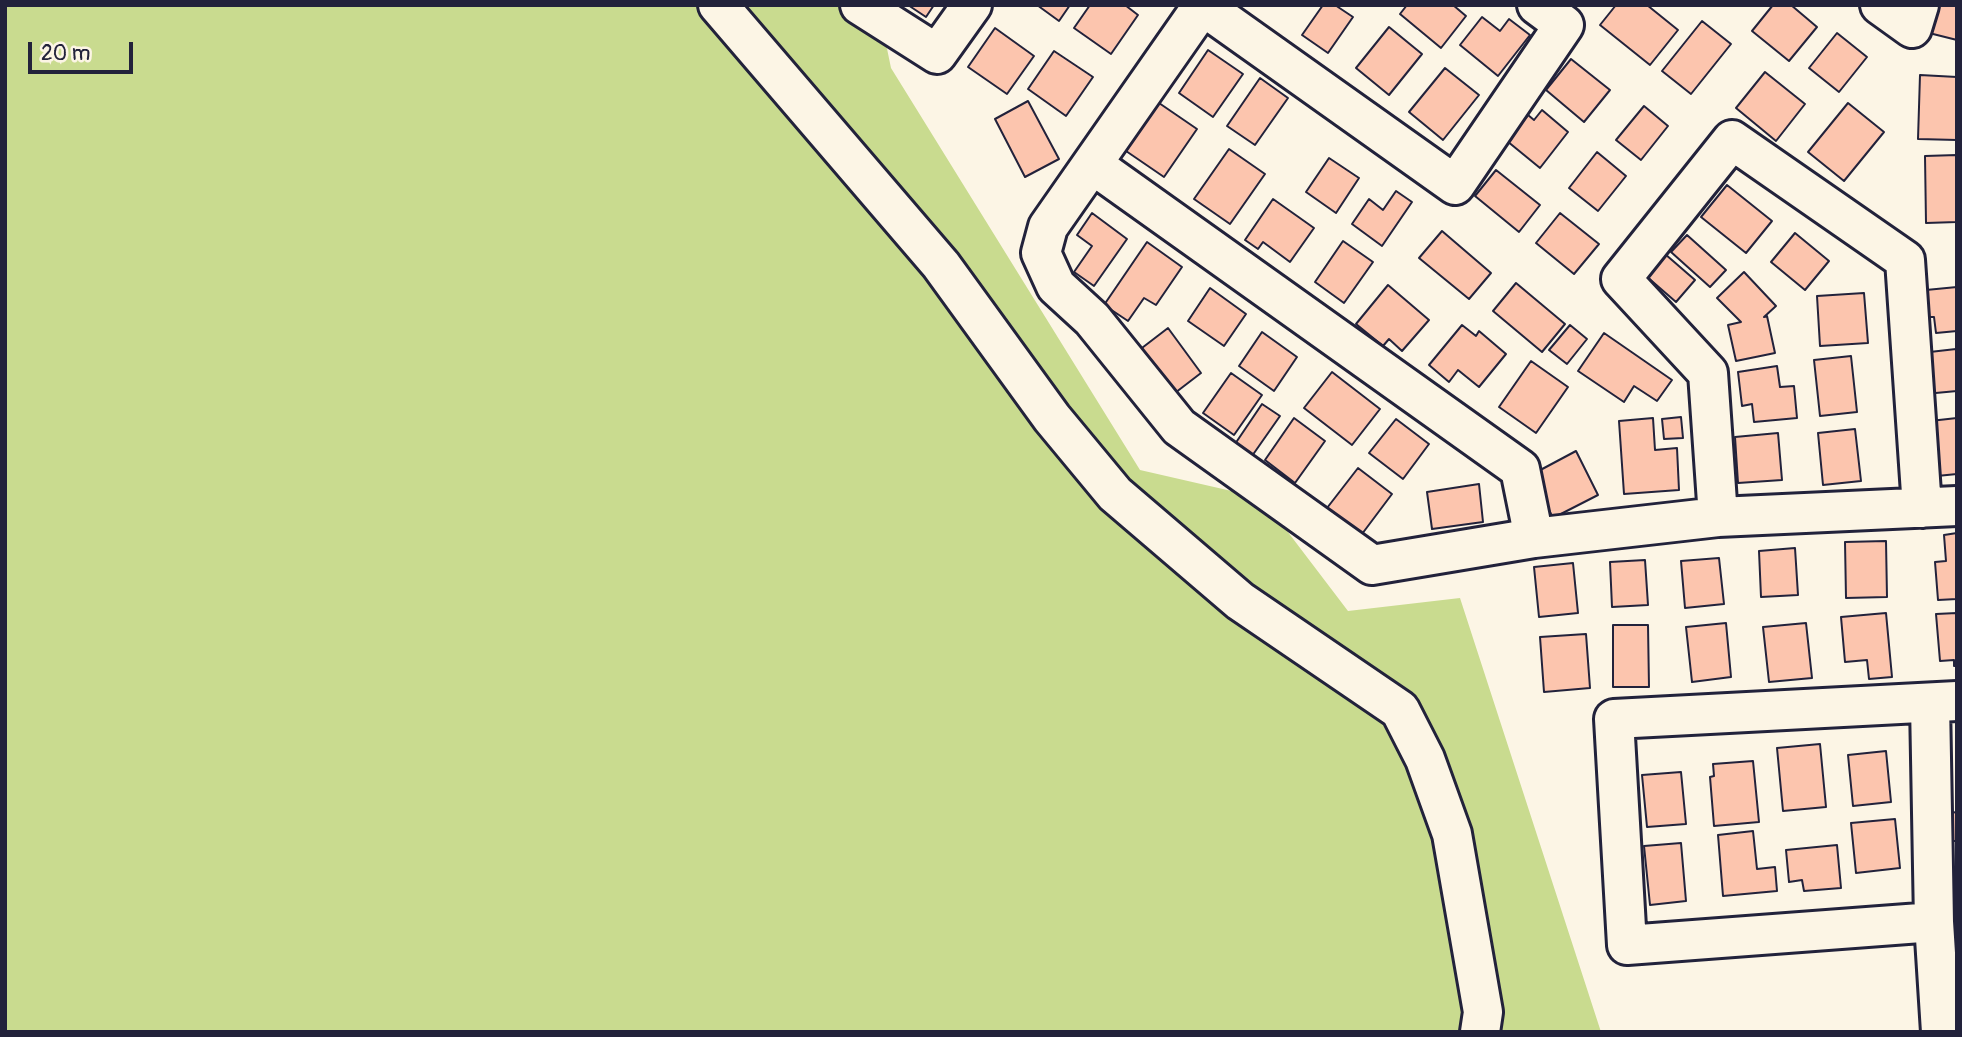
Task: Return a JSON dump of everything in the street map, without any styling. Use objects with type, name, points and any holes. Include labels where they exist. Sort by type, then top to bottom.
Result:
[{"type":"street","points":[[718,5],[941,265],[1052,418],[1115,494],[1240,601],[1400,710],[1425,759],[1452,834],[1483,1012],[1480,1032]]},
{"type":"street","points":[[860,5],[937,54],[972,5]]},
{"type":"street","points":[[1537,5],[1564,24],[1455,185],[1203,6],[1048,227],[1041,253],[1056,286],[1092,319],[1179,428],[1372,565],[1534,538],[1718,517],[1939,507],[1905,260],[1732,140],[1621,279],[1708,373],[1718,517]]},
{"type":"street","points":[[1880,5],[1912,28],[1919,5]]},
{"type":"street","points":[[1092,164],[1520,469],[1534,538]]},
{"type":"street","points":[[1934,922],[1627,945],[1614,719],[1943,702],[1934,922],[1941,1032]]},
{"type":"green space","points":[[5,5],[878,5],[891,68],[1140,470],[1262,498],[1348,611],[1460,598],[1601,1032],[5,1032]]},
{"type":"building","points":[[908,5],[934,5],[926,17]]},
{"type":"building","points":[[1037,5],[1070,5],[1059,21]]},
{"type":"building","points":[[1090,5],[1125,5],[1138,15],[1111,54],[1074,28]]},
{"type":"building","points":[[1323,5],[1335,5],[1353,17],[1328,53],[1302,35]]},
{"type":"building","points":[[1407,5],[1453,5],[1466,16],[1441,48],[1400,14]]},
{"type":"building","points":[[1616,5],[1647,5],[1678,30],[1650,65],[1600,25]]},
{"type":"building","points":[[1773,5],[1791,5],[1817,27],[1789,61],[1752,31]]},
{"type":"building","points":[[1935,5],[1957,5],[1957,40],[1929,33]]},
{"type":"building","points":[[1482,17],[1500,31],[1509,19],[1530,35],[1498,76],[1460,45]]},
{"type":"building","points":[[1702,21],[1731,44],[1691,94],[1662,71]]},
{"type":"building","points":[[1389,27],[1422,54],[1389,95],[1356,68]]},
{"type":"building","points":[[995,28],[1034,56],[1007,94],[968,67]]},
{"type":"building","points":[[1837,33],[1867,57],[1839,92],[1809,68]]},
{"type":"building","points":[[1208,50],[1243,74],[1213,117],[1179,93]]},
{"type":"building","points":[[1054,51],[1093,77],[1066,116],[1028,89]]},
{"type":"building","points":[[1571,59],[1610,90],[1584,122],[1546,90]]},
{"type":"building","points":[[1445,68],[1479,95],[1443,140],[1409,112]]},
{"type":"building","points":[[1765,72],[1805,104],[1776,141],[1736,108]]},
{"type":"building","points":[[1920,75],[1957,77],[1957,140],[1918,139]]},
{"type":"building","points":[[1260,78],[1288,98],[1255,145],[1227,126]]},
{"type":"building","points":[[1028,101],[1059,159],[1025,177],[995,119]]},
{"type":"building","points":[[1159,103],[1197,129],[1164,177],[1126,151]]},
{"type":"building","points":[[1848,103],[1884,132],[1844,181],[1808,152]]},
{"type":"building","points":[[1644,106],[1668,126],[1641,160],[1616,140]]},
{"type":"building","points":[[1542,110],[1568,132],[1540,168],[1507,141],[1528,115],[1534,120]]},
{"type":"building","points":[[1229,149],[1265,174],[1230,224],[1194,199]]},
{"type":"building","points":[[1597,152],[1626,176],[1598,211],[1569,188]]},
{"type":"building","points":[[1957,155],[1957,222],[1926,223],[1925,156]]},
{"type":"building","points":[[1329,158],[1359,178],[1336,213],[1306,192]]},
{"type":"building","points":[[1496,170],[1540,205],[1519,232],[1475,196]]},
{"type":"building","points":[[1727,185],[1772,221],[1746,253],[1701,217]]},
{"type":"building","points":[[1396,191],[1412,202],[1382,246],[1352,224],[1369,199],[1383,210]]},
{"type":"building","points":[[1273,199],[1314,228],[1290,262],[1263,242],[1258,249],[1245,240]]},
{"type":"building","points":[[1092,213],[1127,239],[1094,286],[1074,272],[1092,246],[1077,235]]},
{"type":"building","points":[[1560,213],[1599,244],[1574,274],[1536,243]]},
{"type":"building","points":[[1442,231],[1491,273],[1469,299],[1419,258]]},
{"type":"building","points":[[1795,233],[1829,261],[1805,290],[1771,262]]},
{"type":"building","points":[[1687,235],[1726,270],[1710,287],[1671,252]]},
{"type":"building","points":[[1343,241],[1373,262],[1344,303],[1315,282]]},
{"type":"building","points":[[1147,242],[1182,267],[1156,305],[1144,298],[1128,321],[1104,305]]},
{"type":"building","points":[[1665,254],[1695,280],[1676,302],[1646,276]]},
{"type":"building","points":[[1744,272],[1776,306],[1764,317],[1767,316],[1775,353],[1736,361],[1728,325],[1741,322],[1717,298]]},
{"type":"building","points":[[1516,283],[1565,324],[1542,352],[1493,311]]},
{"type":"building","points":[[1388,285],[1429,320],[1402,351],[1389,339],[1383,346],[1356,324]]},
{"type":"building","points":[[1957,287],[1957,331],[1936,333],[1934,317],[1928,317],[1926,290]]},
{"type":"building","points":[[1210,288],[1246,314],[1224,346],[1188,321]]},
{"type":"building","points":[[1864,293],[1868,343],[1820,346],[1817,296]]},
{"type":"building","points":[[1462,325],[1476,336],[1479,331],[1506,354],[1479,387],[1458,370],[1449,382],[1429,365]]},
{"type":"building","points":[[1570,325],[1587,339],[1567,364],[1549,350]]},
{"type":"building","points":[[1168,328],[1201,373],[1171,396],[1138,351]]},
{"type":"building","points":[[1262,332],[1297,357],[1274,391],[1239,366]]},
{"type":"building","points":[[1604,333],[1672,380],[1657,401],[1634,386],[1624,402],[1578,371]]},
{"type":"building","points":[[1956,349],[1957,391],[1925,394],[1921,353]]},
{"type":"building","points":[[1851,356],[1857,412],[1820,416],[1814,360]]},
{"type":"building","points":[[1531,361],[1568,387],[1536,433],[1499,407]]},
{"type":"building","points":[[1777,366],[1780,387],[1794,386],[1797,418],[1754,422],[1752,404],[1742,406],[1738,372]]},
{"type":"building","points":[[1332,372],[1380,409],[1352,445],[1304,408]]},
{"type":"building","points":[[1231,373],[1262,395],[1234,435],[1203,413]]},
{"type":"building","points":[[1262,404],[1280,416],[1252,456],[1235,444]]},
{"type":"building","points":[[1681,417],[1683,438],[1664,439],[1662,419]]},
{"type":"building","points":[[1294,418],[1325,441],[1295,483],[1265,460]]},
{"type":"building","points":[[1653,418],[1655,450],[1677,448],[1679,490],[1624,494],[1619,421]]},
{"type":"building","points":[[1957,418],[1957,474],[1937,476],[1930,421]]},
{"type":"building","points":[[1396,419],[1429,444],[1403,479],[1369,453]]},
{"type":"building","points":[[1855,429],[1861,481],[1823,485],[1818,433]]},
{"type":"building","points":[[1778,433],[1782,480],[1738,483],[1735,437]]},
{"type":"building","points":[[1576,451],[1598,495],[1553,518],[1531,475]]},
{"type":"building","points":[[1358,468],[1392,494],[1362,534],[1327,508]]},
{"type":"building","points":[[1479,484],[1483,522],[1432,529],[1427,492]]},
{"type":"building","points":[[1957,533],[1957,599],[1938,600],[1935,562],[1946,561],[1944,535]]},
{"type":"building","points":[[1886,541],[1887,597],[1846,598],[1845,542]]},
{"type":"building","points":[[1795,548],[1798,595],[1761,597],[1759,551]]},
{"type":"building","points":[[1719,558],[1724,604],[1685,608],[1681,561]]},
{"type":"building","points":[[1645,560],[1648,605],[1612,607],[1610,562]]},
{"type":"building","points":[[1573,563],[1578,613],[1539,617],[1534,567]]},
{"type":"building","points":[[1886,613],[1892,677],[1869,679],[1867,660],[1845,662],[1841,617]]},
{"type":"building","points":[[1957,613],[1957,666],[1954,666],[1954,660],[1940,661],[1936,614]]},
{"type":"building","points":[[1726,623],[1731,677],[1692,682],[1686,627]]},
{"type":"building","points":[[1806,623],[1812,678],[1769,682],[1763,627]]},
{"type":"building","points":[[1613,625],[1648,625],[1649,687],[1613,687]]},
{"type":"building","points":[[1586,634],[1590,688],[1544,692],[1540,637]]},
{"type":"building","points":[[1820,744],[1826,807],[1783,811],[1777,748]]},
{"type":"building","points":[[1886,751],[1891,802],[1853,806],[1848,755]]},
{"type":"building","points":[[1753,761],[1759,822],[1714,826],[1710,777],[1714,776],[1713,764]]},
{"type":"building","points":[[1681,772],[1686,824],[1647,827],[1642,775]]},
{"type":"building","points":[[1957,812],[1957,841],[1951,841],[1950,813]]},
{"type":"building","points":[[1895,819],[1900,868],[1856,873],[1851,823]]},
{"type":"building","points":[[1753,831],[1757,869],[1775,867],[1777,891],[1723,896],[1718,835]]},
{"type":"building","points":[[1681,843],[1686,901],[1650,905],[1644,846]]},
{"type":"building","points":[[1837,845],[1841,888],[1804,891],[1802,880],[1789,882],[1786,850]]}]
